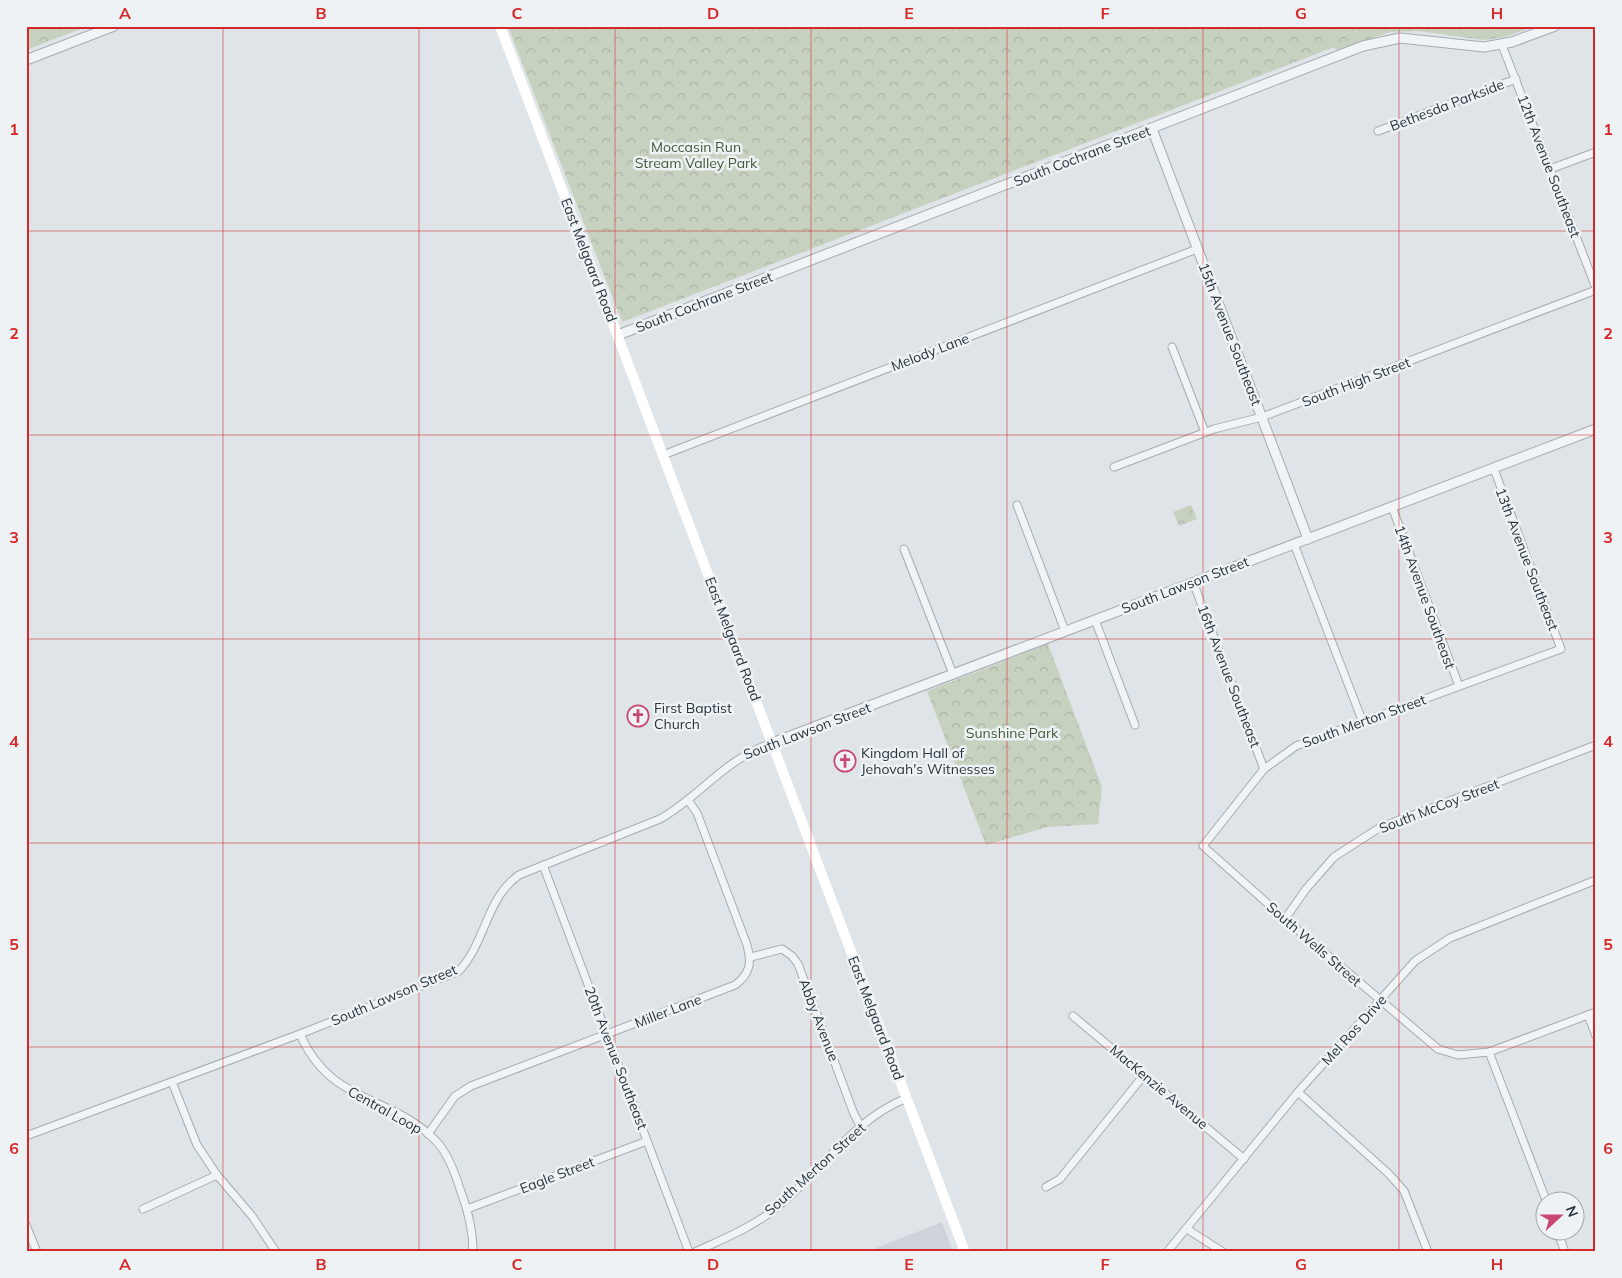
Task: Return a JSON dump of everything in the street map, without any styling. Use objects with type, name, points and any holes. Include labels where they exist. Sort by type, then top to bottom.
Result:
[{"type":"main road","name":"East Melgaard Road","points":[[500,26],[965,1252]]},
{"type":"street","points":[[26,60],[114,26]]},
{"type":"street","name":"South Cochrane Street","points":[[618,335],[1383,40],[1400,38],[1427,39],[1475,47],[1502,45],[1555,26]]},
{"type":"street","name":"12th Avenue Southeast","points":[[1502,45],[1596,289]]},
{"type":"street","name":"Bethesda Parkside","points":[[1378,131],[1516,79]]},
{"type":"street","name":"15th Avenue Southeast","points":[[1152,129],[1308,539]]},
{"type":"street","points":[[1550,169],[1596,152]]},
{"type":"street","name":"Melody Lane","points":[[663,455],[1197,248]]},
{"type":"street","name":"South High Street","points":[[1114,467],[1205,432],[1262,418],[1596,289]]},
{"type":"street","points":[[1172,347],[1205,432]]},
{"type":"street","name":"South Lawson Street","points":[[26,1136],[300,1034],[459,971],[472,955],[495,902],[504,887],[519,875],[638,830],[675,811],[739,757],[1193,582],[1595,432]]},
{"type":"street","name":"13th Avenue Southeast","points":[[1494,469],[1561,648]]},
{"type":"street","points":[[1017,505],[1065,631]]},
{"type":"street","name":"14th Avenue Southeast","points":[[1392,507],[1459,686]]},
{"type":"street","points":[[1294,544],[1362,720]]},
{"type":"street","points":[[904,549],[953,674]]},
{"type":"street","name":"16th Avenue Southeast","points":[[1193,582],[1264,769]]},
{"type":"street","points":[[1094,620],[1135,725]]},
{"type":"street","name":"South Merton Street","points":[[1203,846],[1264,769],[1296,746],[1561,648]]},
{"type":"street","name":"South McCoy Street","points":[[1284,919],[1306,889],[1334,857],[1378,828],[1596,745]]},
{"type":"street","points":[[688,800],[697,813],[751,957]]},
{"type":"street","name":"South Wells Street","points":[[1203,846],[1284,919],[1438,1049],[1458,1055],[1490,1052],[1596,1012]]},
{"type":"street","name":"20th Avenue Southeast","points":[[543,865],[689,1252]]},
{"type":"street","name":"Mel Ros Drive","points":[[1167,1252],[1298,1092],[1415,961],[1450,938],[1596,880]]},
{"type":"street","name":"Abby Avenue","points":[[751,957],[776,948],[782,949],[792,956],[798,964],[854,1114],[861,1127]]},
{"type":"street","name":"Miller Lane","points":[[428,1134],[455,1096],[461,1092],[735,985],[746,977],[751,957]]},
{"type":"street","points":[[1588,1015],[1596,1036]]},
{"type":"street","name":"MacKenzie Avenue","points":[[1073,1016],[1244,1159]]},
{"type":"street","name":"Central Loop","points":[[300,1034],[314,1061],[338,1085],[404,1118],[428,1134],[443,1149],[472,1225],[473,1252]]},
{"type":"street","points":[[1490,1052],[1542,1190]]},
{"type":"street","points":[[1046,1187],[1060,1179],[1144,1075]]},
{"type":"street","points":[[172,1082],[197,1145],[217,1175],[252,1216],[276,1252]]},
{"type":"street","points":[[1298,1092],[1390,1174],[1404,1191],[1428,1252]]},
{"type":"street","name":"South Merton Street","points":[[696,1252],[732,1235],[776,1208],[878,1112],[907,1098]]},
{"type":"street","name":"Eagle Street","points":[[467,1209],[647,1141]]},
{"type":"street","points":[[143,1210],[217,1175]]},
{"type":"street","points":[[26,1224],[36,1252]]},
{"type":"street","points":[[1187,1228],[1223,1252]]},
{"type":"street","points":[[1561,1240],[1565,1252]]},
{"type":"shaded area","points":[[942,1222],[953,1252],[866,1252]]},
{"type":"green space","points":[[26,26],[88,26],[26,50]]},
{"type":"green space","name":"Moccasin Run Stream Valley Park","points":[[508,26],[1535,26],[1505,37],[1484,40],[1418,31],[1391,32],[1336,50],[1334,47],[622,322]]},
{"type":"green space","points":[[1191,505],[1197,519],[1179,526],[1173,512]]},
{"type":"green space","name":"Sunshine Park","points":[[1048,644],[1102,787],[1098,824],[1047,827],[986,845],[927,691]]},
{"type":"place","name":"First Baptist Church","points":[[638,716]]},
{"type":"place","name":"Kingdom Hall of Jehovah's Witnesses","points":[[845,761]]}]
